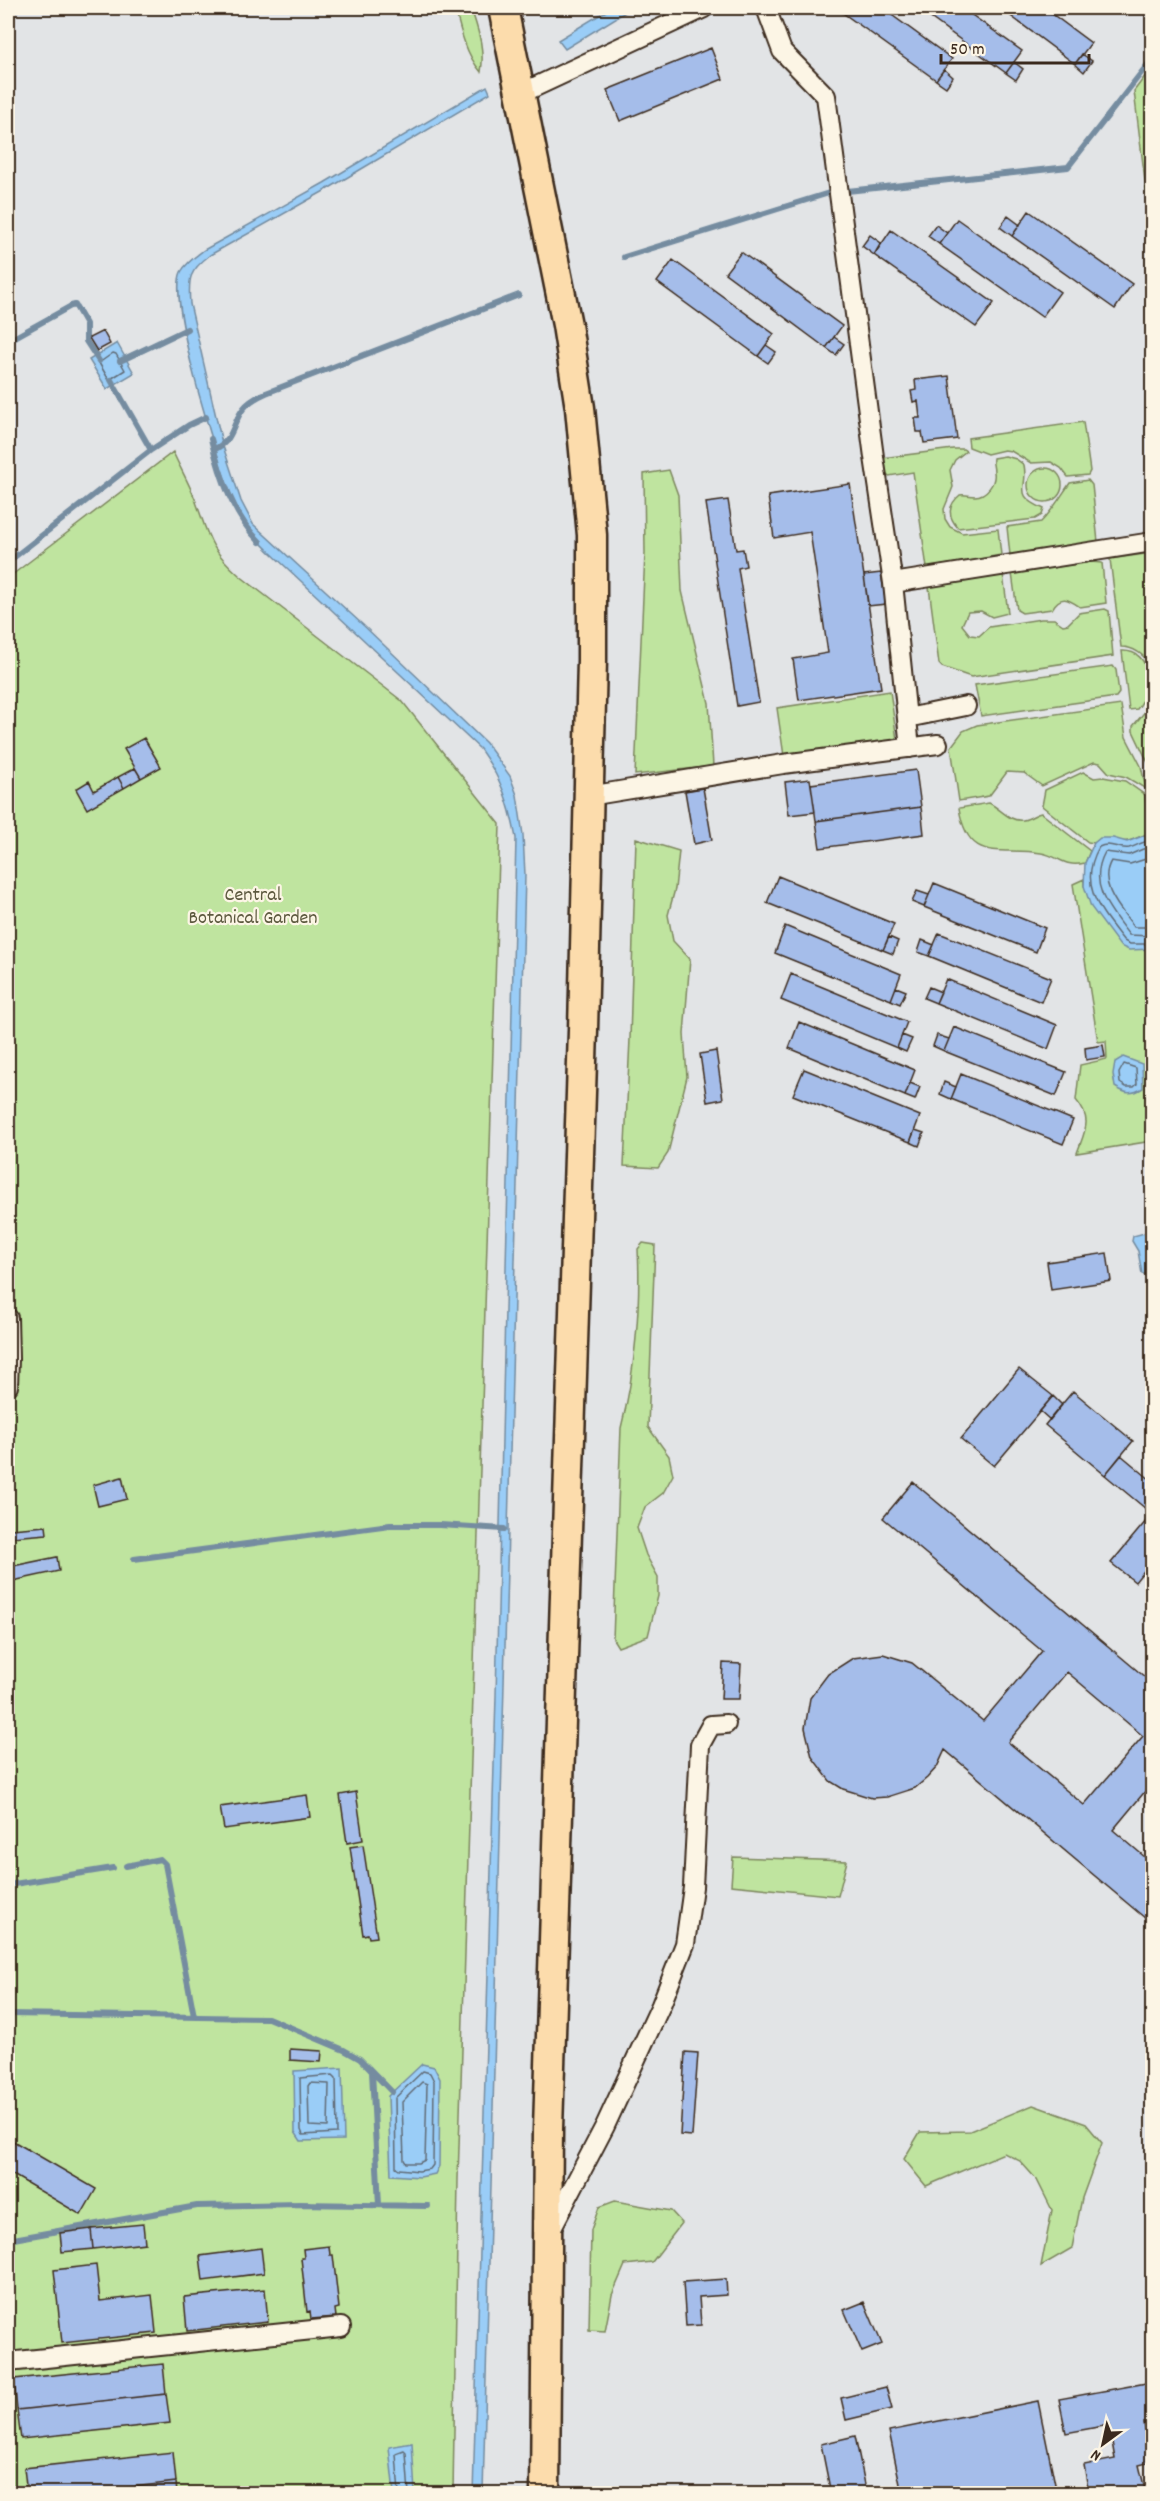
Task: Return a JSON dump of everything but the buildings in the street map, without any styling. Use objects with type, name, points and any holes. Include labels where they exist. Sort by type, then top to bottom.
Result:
[{"type":"main road","points":[[503,8],[522,93],[567,325],[580,408],[592,535],[589,796],[548,2129],[545,2493]]},
{"type":"street","points":[[522,93],[704,8]]},
{"type":"street","points":[[766,8],[782,51],[826,96],[893,583],[910,747]]},
{"type":"street","points":[[893,583],[1152,542]]},
{"type":"street","points":[[907,718],[966,706]]},
{"type":"street","points":[[589,796],[783,764],[938,744]]},
{"type":"street","points":[[8,1318],[8,1386]]},
{"type":"street","points":[[548,2236],[605,2126],[661,2005],[685,1944],[693,1887],[700,1745],[711,1725],[726,1724]]},
{"type":"street","points":[[8,2362],[340,2327]]},
{"type":"green space","points":[[455,8],[471,8],[481,47],[481,72],[461,33]]},
{"type":"green space","points":[[1152,67],[1152,238],[1134,91]]},
{"type":"green space","points":[[1083,422],[1090,471],[1088,475],[1068,477],[1061,468],[1051,462],[1031,463],[1011,451],[1004,450],[987,454],[969,447],[968,438]]},
{"type":"green space","points":[[953,449],[966,451],[955,460],[950,470],[953,487],[944,509],[945,519],[950,527],[962,533],[998,529],[1001,555],[927,568],[913,472],[889,476],[885,472],[882,458]]},
{"type":"green space","name":"Central Botanical Garden","points":[[173,452],[193,493],[211,541],[221,557],[240,576],[402,701],[500,824],[458,2179],[453,2493],[8,2493],[8,578]]},
{"type":"green space","points":[[1005,456],[1016,459],[1024,465],[1024,495],[1044,509],[1042,515],[1035,519],[958,528],[954,524],[950,511],[953,503],[960,495],[983,494],[992,484],[993,458]]},
{"type":"green space","points":[[1045,468],[1057,473],[1062,485],[1057,497],[1045,502],[1033,497],[1028,485],[1033,473]]},
{"type":"green space","points":[[669,470],[678,495],[682,591],[709,703],[713,766],[635,775],[645,553],[644,474]]},
{"type":"green space","points":[[1088,480],[1092,485],[1098,542],[1010,555],[1007,527],[1041,522],[1070,483]]},
{"type":"green space","points":[[1152,553],[1152,667],[1139,653],[1121,647],[1110,559]]},
{"type":"green space","points":[[1091,562],[1102,563],[1106,603],[1080,607],[1065,599],[1058,601],[1052,609],[1022,613],[1017,610],[1012,573]]},
{"type":"green space","points":[[1003,574],[1008,613],[992,617],[981,611],[968,612],[962,625],[970,635],[979,636],[989,627],[1041,619],[1054,619],[1063,625],[1068,624],[1079,613],[1105,609],[1109,611],[1113,656],[971,677],[942,667],[939,664],[929,587]]},
{"type":"green space","points":[[1122,651],[1132,652],[1145,664],[1146,692],[1137,709],[1129,710]]},
{"type":"green space","points":[[1113,666],[1116,670],[1119,693],[1116,697],[981,716],[975,685]]},
{"type":"green space","points":[[890,691],[897,740],[784,756],[777,708]]},
{"type":"green space","points":[[1152,703],[1152,771],[1133,731],[1133,726]]},
{"type":"green space","points":[[1121,705],[1126,737],[1141,766],[1146,789],[1126,777],[1109,773],[1100,763],[1094,762],[1042,786],[1024,773],[1007,772],[989,796],[959,801],[951,747],[963,731],[977,725]]},
{"type":"green space","points":[[1083,772],[1094,778],[1103,777],[1125,781],[1145,795],[1148,834],[1128,841],[1104,839],[1094,843],[1088,842],[1042,806],[1045,790]]},
{"type":"green space","points":[[989,803],[1009,817],[1018,820],[1041,813],[1090,851],[1085,863],[1066,863],[1047,854],[999,851],[978,845],[970,838],[963,826],[959,808]]},
{"type":"green space","points":[[636,838],[679,851],[675,889],[668,915],[673,941],[690,959],[684,1034],[687,1077],[668,1153],[658,1168],[624,1166]]},
{"type":"green space","points":[[1084,879],[1084,886],[1148,950],[1152,949],[1152,1141],[1077,1153],[1086,1125],[1084,1113],[1076,1100],[1080,1065],[1107,1059],[1106,1041],[1098,1042],[1073,884]]},
{"type":"green space","points":[[643,1243],[655,1245],[648,1427],[669,1456],[673,1475],[663,1493],[645,1507],[637,1528],[646,1555],[658,1577],[658,1596],[648,1636],[618,1647],[613,1639],[621,1428],[633,1362],[638,1316],[638,1249]]},
{"type":"green space","points":[[1152,1388],[1152,1423],[1145,1389]]},
{"type":"green space","points":[[733,1857],[847,1861],[838,1896],[731,1885]]},
{"type":"green space","points":[[1033,2105],[1086,2124],[1102,2143],[1082,2198],[1072,2248],[1041,2266],[1052,2210],[1037,2180],[1020,2161],[1004,2153],[926,2186],[904,2159],[920,2132],[970,2131]]},
{"type":"green space","points":[[615,2201],[671,2211],[682,2223],[652,2262],[625,2265],[612,2295],[605,2331],[589,2330],[591,2230],[599,2207]]},
{"type":"water","points":[[611,8],[632,8],[565,49],[558,40]]},
{"type":"water","points":[[487,86],[490,93],[326,190],[210,255],[194,271],[189,288],[190,304],[222,443],[241,501],[253,524],[486,743],[510,776],[517,795],[523,835],[525,875],[483,2493],[473,2494],[496,1696],[516,838],[504,792],[480,749],[271,553],[241,518],[222,470],[199,394],[182,319],[179,290],[181,272],[204,250],[324,183]]},
{"type":"water","points":[[117,343],[134,373],[107,389],[89,360]]},
{"type":"water","points":[[1148,834],[1152,835],[1152,949],[1129,950],[1120,946],[1091,907],[1084,886],[1085,863],[1094,843],[1100,838],[1113,838],[1127,842]]},
{"type":"water","points":[[1123,1057],[1142,1064],[1143,1088],[1136,1092],[1126,1092],[1115,1087],[1113,1074],[1115,1062]]},
{"type":"water","points":[[1152,1231],[1152,1274],[1142,1274],[1138,1251],[1132,1241],[1133,1236]]},
{"type":"water","points":[[1152,1298],[1152,1336],[1147,1301]]},
{"type":"water","points":[[422,2064],[434,2067],[440,2079],[439,2166],[435,2174],[420,2177],[391,2175],[388,2096]]},
{"type":"water","points":[[342,2068],[344,2140],[301,2141],[295,2132],[294,2071]]},
{"type":"water","points":[[412,2443],[415,2493],[394,2493],[389,2447]]},
{"type":"waterway","points":[[624,257],[829,193],[1068,167],[1152,59]]},
{"type":"waterway","points":[[217,448],[230,436],[243,409],[259,396],[519,295]]},
{"type":"waterway","points":[[8,341],[75,305],[86,324],[86,341],[99,361]]},
{"type":"waterway","points":[[120,361],[187,329]]},
{"type":"waterway","points":[[111,380],[151,450]]},
{"type":"waterway","points":[[8,562],[151,450],[189,425],[206,417]]},
{"type":"waterway","points":[[211,439],[223,481],[235,507],[242,520],[260,542]]},
{"type":"waterway","points":[[134,1559],[390,1525],[504,1529]]},
{"type":"waterway","points":[[126,1866],[160,1859],[165,1864],[194,2016]]},
{"type":"waterway","points":[[8,1885],[113,1868]]},
{"type":"waterway","points":[[8,2014],[268,2018],[360,2059],[392,2092]]},
{"type":"waterway","points":[[372,2072],[379,2205]]},
{"type":"waterway","points":[[8,2240],[197,2206],[300,2204],[428,2206]]}]
